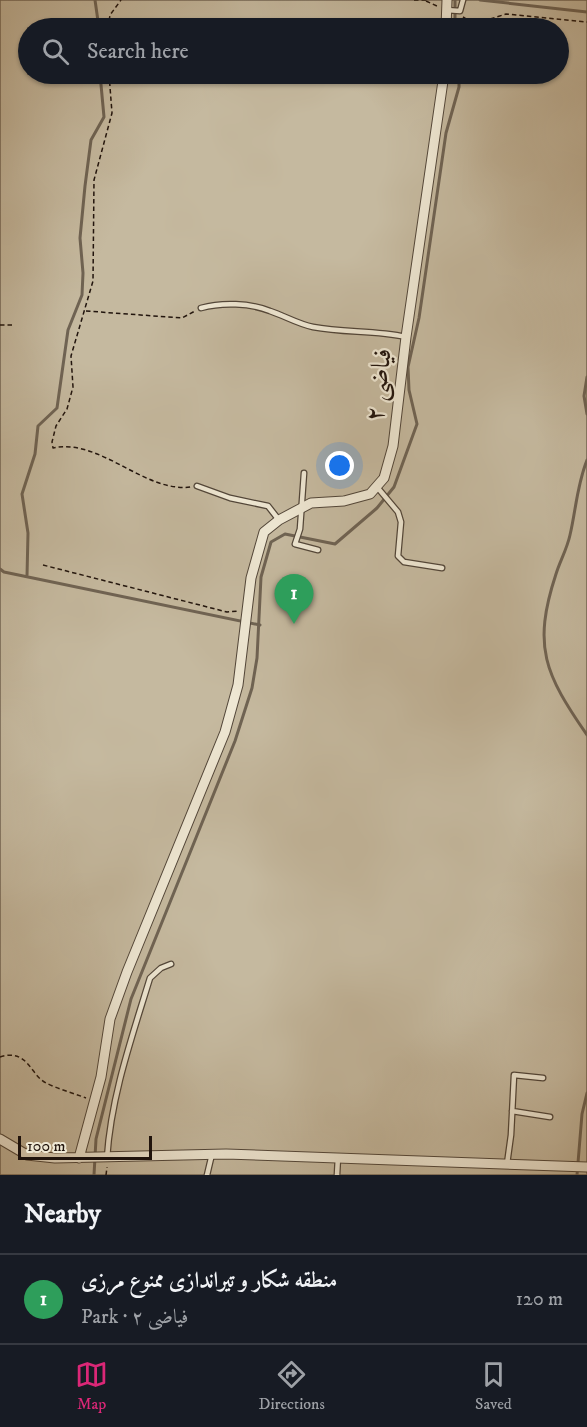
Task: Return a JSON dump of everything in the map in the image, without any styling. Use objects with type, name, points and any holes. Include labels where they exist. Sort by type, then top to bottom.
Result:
[{"type":"street","name":"فیاضی ۲","points":[[379,491],[393,446],[406,337],[443,84]]},
{"type":"street","points":[[81,1158],[93,1100],[101,1077],[110,1019],[225,732],[238,685],[245,615],[258,549],[264,532],[279,520],[311,503],[344,501],[379,491]]},
{"type":"street","points":[[0,1139],[27,1155],[81,1158],[212,1154],[507,1164],[567,1169],[585,1167]]},
{"type":"lane","points":[[448,7],[459,11],[464,0]]},
{"type":"lane","points":[[201,308],[216,304],[238,305],[269,310],[286,319],[315,328],[388,333],[406,337]]},
{"type":"lane","points":[[304,473],[299,533],[295,544],[318,550]]},
{"type":"lane","points":[[197,486],[230,498],[268,506],[279,520]]},
{"type":"lane","points":[[379,491],[398,512],[401,522],[398,556],[404,562],[442,568]]},
{"type":"lane","points":[[104,1158],[116,1097],[150,978],[161,968],[171,964]]},
{"type":"lane","points":[[507,1164],[514,1076],[543,1078]]},
{"type":"lane","points":[[512,1111],[550,1117]]},
{"type":"lane","points":[[207,1175],[212,1154]]},
{"type":"lane","points":[[337,1175],[338,1157]]},
{"type":"path","points":[[110,18],[121,0]]},
{"type":"path","points":[[414,0],[448,7]]},
{"type":"path","points":[[459,11],[463,18]]},
{"type":"path","points":[[493,18],[506,14],[546,18]]},
{"type":"path","points":[[569,20],[587,22]]},
{"type":"path","points":[[110,84],[112,113],[94,180],[93,281],[71,356],[73,387],[67,409],[56,426],[52,442],[53,448],[69,445],[80,450],[101,454],[119,465],[178,488],[197,486]]},
{"type":"path","points":[[86,311],[182,318],[201,308]]},
{"type":"path","points":[[0,325],[15,325]]},
{"type":"path","points":[[43,565],[245,615]]},
{"type":"path","points":[[0,1057],[19,1057],[34,1069],[43,1082],[93,1100]]},
{"type":"shaded area","points":[[0,0],[587,0],[587,1175],[0,1175]]},
{"type":"waterway","points":[[95,0],[98,18]]},
{"type":"waterway","points":[[455,0],[455,18]]},
{"type":"waterway","points":[[480,0],[587,12]]},
{"type":"waterway","points":[[27,576],[28,533],[22,494],[35,454],[38,426],[57,408],[68,330],[82,295],[80,238],[91,140],[104,117],[101,84]]},
{"type":"waterway","points":[[94,1175],[96,1139],[131,999],[235,741],[252,688],[257,658],[261,577],[271,542],[285,534],[335,544],[377,508],[394,487],[417,424],[409,390],[408,367],[419,318],[446,133],[459,84]]},
{"type":"waterway","points":[[587,377],[584,396],[587,414]]},
{"type":"waterway","points":[[587,460],[569,540],[549,599],[544,641],[552,676],[587,735]]},
{"type":"waterway","points":[[0,569],[4,572],[260,625]]},
{"type":"waterway","points":[[577,1175],[582,1114],[587,1093]]},
{"type":"place","name":"منطقه شکار و تیراندازی ممنوع مرزی","points":[[294,624]]}]
